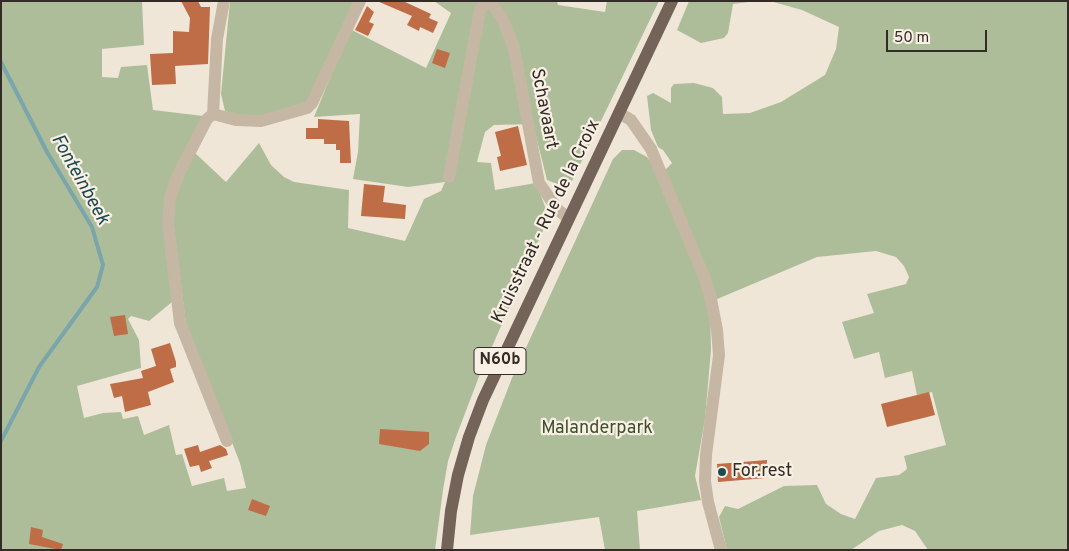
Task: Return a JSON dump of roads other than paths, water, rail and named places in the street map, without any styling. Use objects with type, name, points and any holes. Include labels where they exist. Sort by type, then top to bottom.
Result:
[{"type":"main road","name":"Kruisstraat - Rue de la Croix","points":[[447,550],[451,511],[469,437],[496,370],[672,1]]},
{"type":"street","points":[[224,1],[217,39],[213,114],[207,120],[178,175],[170,198],[168,224],[180,323],[227,441]]},
{"type":"street","points":[[213,114],[236,120],[262,121],[307,108],[312,103],[360,1]]},
{"type":"street","points":[[449,177],[480,10],[488,1]]},
{"type":"street","name":"Schavaart","points":[[488,1],[503,20],[514,48],[539,183],[558,210],[568,218]]},
{"type":"street","points":[[619,113],[631,120],[651,150],[705,279],[711,299],[717,330],[719,355],[706,455],[705,481],[708,502],[721,550]]},
{"type":"waterway","name":"Fonteinbeek","points":[[1,62],[47,152],[92,227],[103,265],[97,287],[39,367],[1,441]]},
{"type":"place","name":"For.rest","points":[[722,472]]},
{"type":"park label","name":"Malanderpark","points":[[597,429]]}]
